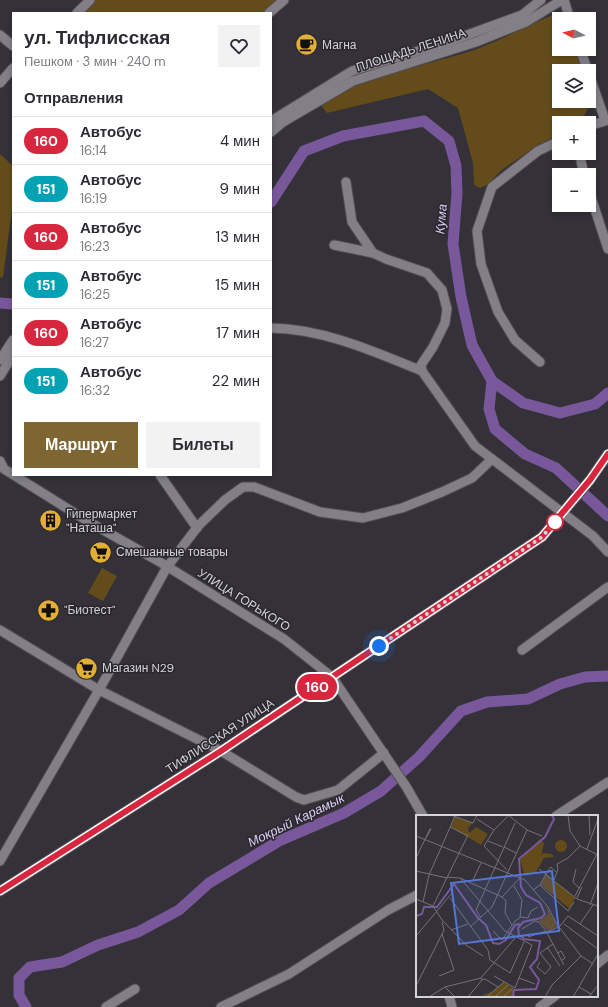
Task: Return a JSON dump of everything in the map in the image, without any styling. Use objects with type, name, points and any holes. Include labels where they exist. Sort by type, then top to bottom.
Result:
[{"type":"street","points":[[78,12],[90,0]]},
{"type":"street","points":[[270,12],[284,0]]},
{"type":"street","name":"ПЛОЩАДЬ ЛЕНИНА","points":[[272,120],[352,71],[448,42],[522,15],[541,0]]},
{"type":"street","points":[[563,0],[567,12]]},
{"type":"street","name":"ПЛОЩАДЬ ЛЕНИНА","points":[[272,131],[284,122],[353,80],[476,42],[526,22],[563,0]]},
{"type":"street","points":[[0,35],[12,45]]},
{"type":"street","points":[[0,83],[12,69]]},
{"type":"street","points":[[596,93],[606,120],[596,124]]},
{"type":"street","points":[[540,362],[515,340],[498,312],[481,264],[477,231],[492,187],[538,151],[552,144]]},
{"type":"street","points":[[346,182],[352,222],[373,253]]},
{"type":"street","points":[[596,212],[608,249]]},
{"type":"street","points":[[334,245],[373,253],[427,273],[442,290],[447,308],[445,323],[433,347],[421,364],[422,371],[475,446],[593,536],[608,552]]},
{"type":"street","points":[[272,328],[320,334],[356,345],[422,371]]},
{"type":"street","points":[[0,360],[12,342]]},
{"type":"street","points":[[0,376],[12,357]]},
{"type":"street","name":"ТИФЛИССКАЯ УЛИЦА","points":[[0,891],[221,751],[542,537],[590,480],[608,454]]},
{"type":"street","points":[[0,861],[168,567],[197,528],[225,500],[243,487],[254,487],[320,512],[363,518],[402,508],[442,492],[472,478],[492,459]]},
{"type":"street","name":"УЛИЦА ГОРЬКОГО","points":[[0,461],[4,469],[12,474]]},
{"type":"street","name":"УЛИЦА ГОРЬКОГО","points":[[15,476],[89,522],[168,567],[284,639],[332,677],[407,788],[422,815]]},
{"type":"street","points":[[161,476],[197,528]]},
{"type":"street","points":[[522,650],[608,587]]},
{"type":"street","points":[[0,630],[99,690],[221,751],[296,797],[304,800],[338,790],[384,753]]},
{"type":"street","points":[[558,815],[608,782]]},
{"type":"street","points":[[221,1007],[289,974],[388,910],[416,896]]},
{"type":"street","points":[[598,963],[608,955]]},
{"type":"street","points":[[106,1007],[135,989]]},
{"type":"street","points":[[449,997],[452,1007]]},
{"type":"street","points":[[540,1007],[554,997]]},
{"type":"shaded area","points":[[92,0],[279,0],[265,12],[79,12]]},
{"type":"shaded area","points":[[552,15],[552,56],[581,56],[584,64],[552,64],[552,108],[588,108],[583,116],[552,116],[552,138],[517,159],[499,172],[488,184],[480,188],[474,185],[473,163],[458,108],[428,89],[327,113],[322,107],[322,104],[339,93],[374,78],[449,58],[499,40]]},
{"type":"shaded area","points":[[0,154],[12,165],[12,210],[3,277],[0,278]]},
{"type":"shaded area","points":[[102,568],[117,576],[103,601],[88,593]]},
{"type":"waterway","name":"Кума","points":[[272,200],[304,151],[343,136],[424,121],[449,141],[456,166],[457,193],[453,244],[461,297],[472,345],[492,381],[523,403],[560,413],[595,404],[608,393]]},
{"type":"waterway","name":"Кума","points":[[0,303],[12,304]]},
{"type":"waterway","name":"Мокрый Карамык","points":[[492,381],[489,409],[495,429],[525,454],[556,468],[608,516]]},
{"type":"waterway","name":"Мокрый Карамык","points":[[26,1007],[19,995],[19,978],[30,967],[62,962],[98,945],[138,932],[179,910],[209,883],[279,841],[344,813],[381,791],[419,757],[461,711],[487,702],[528,699],[560,684],[585,677],[608,676]]},
{"type":"bus line","name":"160","points":[[0,891],[221,751],[542,537],[590,480],[608,454]]},
{"type":"place","name":"Магна","points":[[306,45]]},
{"type":"place","name":"Гипермаркет \"Наташа\"","points":[[51,521]]},
{"type":"place","name":"Смешанные товары","points":[[100,552]]},
{"type":"place","name":"\"Биотест\"","points":[[48,610]]},
{"type":"place","name":"Магазин N29","points":[[87,668]]},
{"type":"route","points":[[379,646],[542,537],[555,522]]}]
